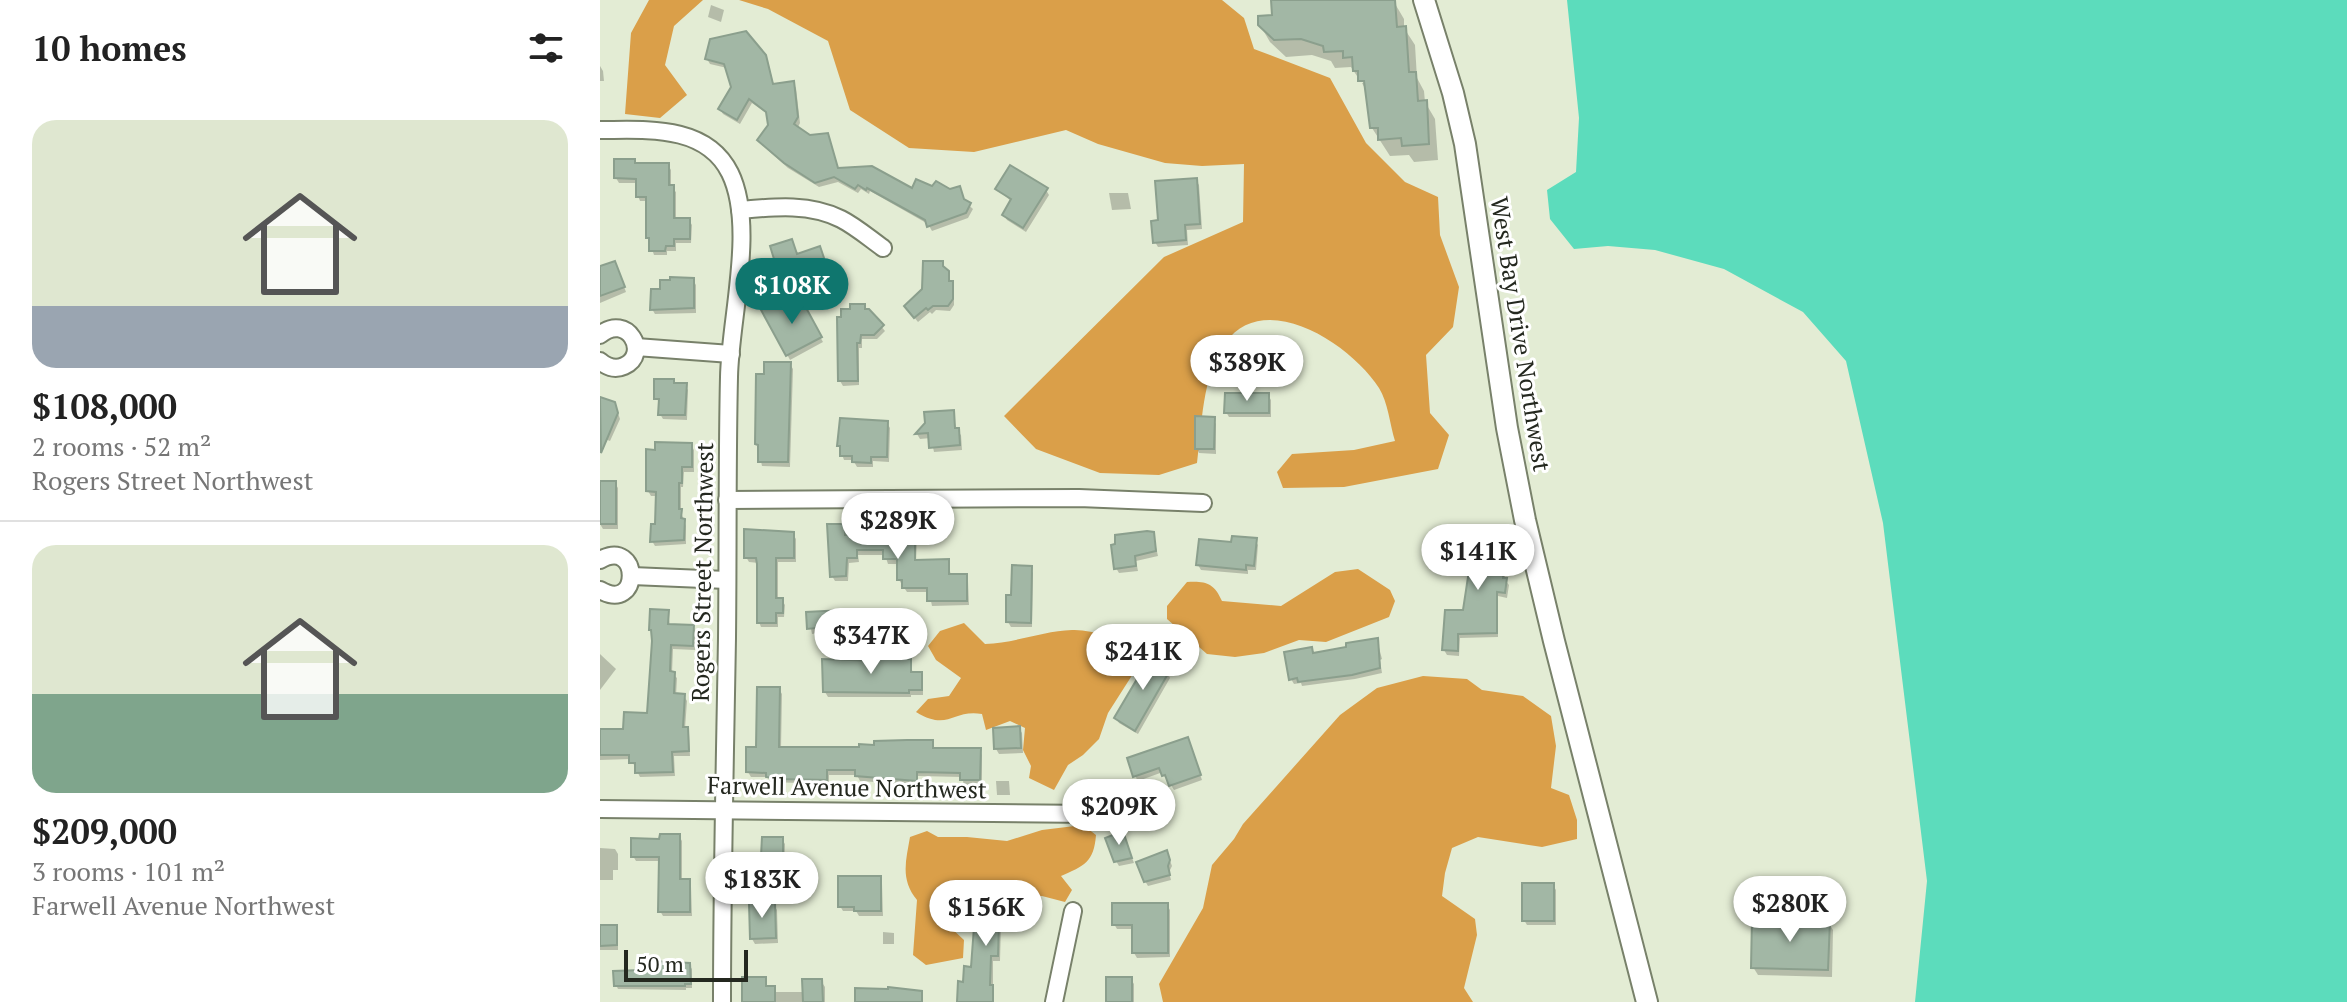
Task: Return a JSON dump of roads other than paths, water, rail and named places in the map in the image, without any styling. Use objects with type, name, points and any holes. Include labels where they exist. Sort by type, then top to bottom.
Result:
[{"type":"street","name":"West Bay Drive Northwest","points":[[1424,0],[1453,93],[1465,144],[1507,428],[1525,520],[1647,1002]]},
{"type":"street","name":"Rogers Street Northwest","points":[[600,130],[678,133],[711,151],[723,162],[739,199],[741,240],[731,354],[727,500],[722,1002]]},
{"type":"street","points":[[740,210],[779,206],[820,211],[841,219],[883,248]]},
{"type":"street","points":[[600,335],[607,329],[620,328],[631,335],[636,347],[632,360],[621,368],[607,367],[600,361]]},
{"type":"street","points":[[636,347],[731,354]]},
{"type":"street","points":[[727,500],[1079,498],[1203,503]]},
{"type":"street","points":[[600,560],[610,556],[622,558],[631,568],[632,576],[629,587],[618,594],[605,594],[600,590]]},
{"type":"street","points":[[632,576],[727,580]]},
{"type":"street","name":"Farwell Avenue Northwest","points":[[600,809],[1093,814]]},
{"type":"street","points":[[1054,1002],[1073,911]]},
{"type":"water","points":[[1567,0],[2347,0],[2347,1002],[1915,1002],[1927,881],[1883,523],[1846,361],[1803,312],[1724,269],[1655,250],[1608,246],[1574,249],[1550,219],[1547,190],[1576,172],[1579,118]]}]
